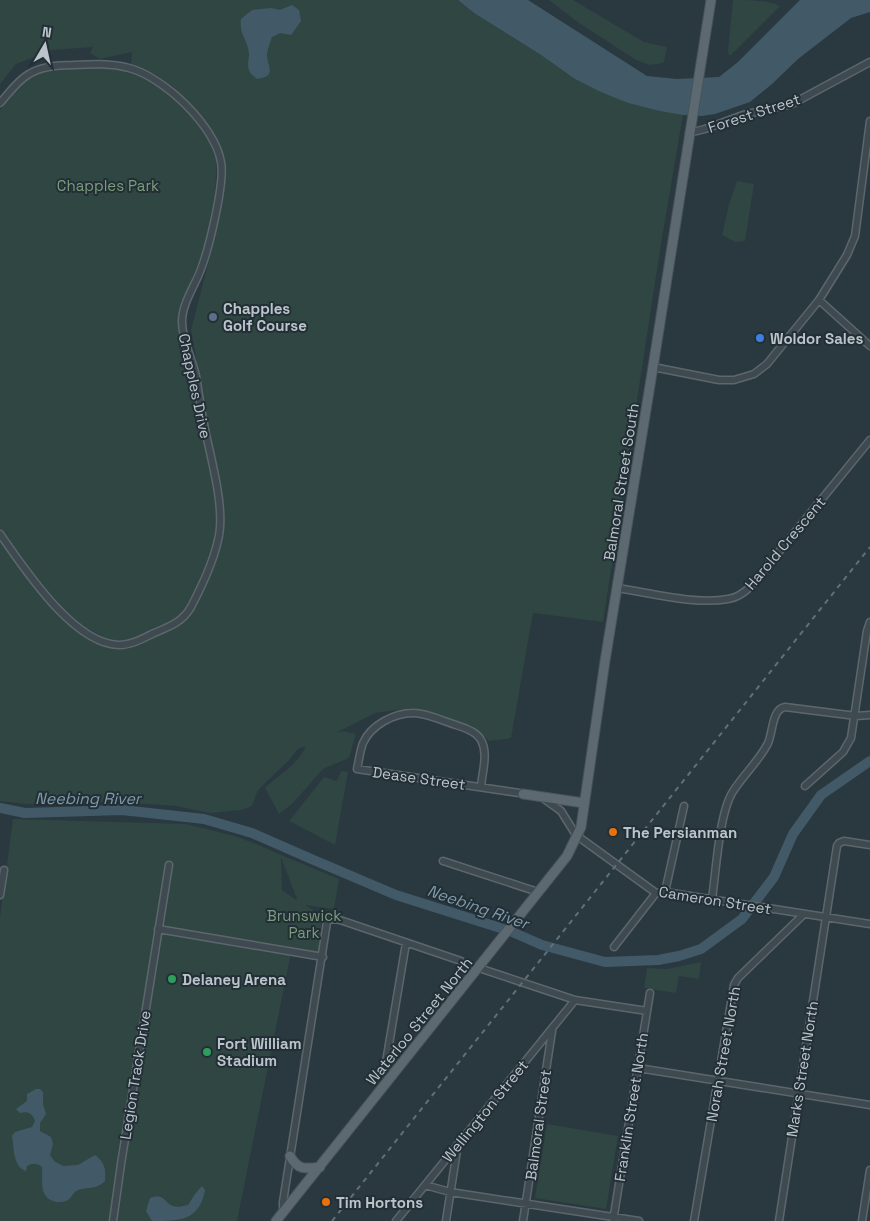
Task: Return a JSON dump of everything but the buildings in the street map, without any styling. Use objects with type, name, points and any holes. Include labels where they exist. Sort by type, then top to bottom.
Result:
[{"type":"main road","name":"Balmoral Street South","points":[[576,835],[581,827],[617,588],[654,367],[691,118],[711,0]]},
{"type":"main road","points":[[523,794],[584,803]]},
{"type":"main road","name":"Waterloo Street North","points":[[276,1221],[567,856],[576,835]]},
{"type":"main road","points":[[290,1156],[295,1164],[300,1167],[320,1167]]},
{"type":"street","name":"Forest Street","points":[[689,133],[757,111],[792,104],[870,62]]},
{"type":"street","name":"Chapples Drive","points":[[0,103],[21,80],[39,70],[57,66],[85,64],[113,64],[129,68],[156,79],[196,116],[218,150],[222,172],[207,251],[183,312],[182,322],[182,331],[196,375],[215,480],[220,520],[218,540],[187,614],[178,623],[133,643],[119,645],[102,641],[62,614],[49,600],[0,534]]},
{"type":"street","points":[[654,367],[719,380],[734,380],[754,374],[767,364],[818,300],[846,255],[855,236],[870,121]]},
{"type":"street","points":[[818,300],[870,346]]},
{"type":"street","name":"Harold Crescent","points":[[617,588],[703,601],[730,599],[745,592],[870,440]]},
{"type":"street","points":[[805,786],[843,752],[849,743],[856,716],[867,631],[870,622]]},
{"type":"street","points":[[712,899],[724,813],[731,793],[768,743],[777,711],[782,707],[856,716],[870,715]]},
{"type":"street","name":"Dease Street","points":[[481,787],[485,754],[480,738],[470,730],[429,716],[414,713],[400,714],[380,724],[364,741],[357,769],[481,787],[545,799],[562,811],[576,835]]},
{"type":"street","points":[[665,892],[684,806]]},
{"type":"street","name":"Cameron Street","points":[[576,835],[656,893],[665,892],[870,924]]},
{"type":"street","points":[[826,917],[839,843],[844,841],[870,845]]},
{"type":"street","points":[[443,861],[538,892]]},
{"type":"street","name":"Legion Track Drive","points":[[113,1221],[169,865]]},
{"type":"street","points":[[0,895],[4,870]]},
{"type":"street","points":[[614,947],[656,893]]},
{"type":"street","name":"Norah Street North","points":[[694,1221],[734,985],[738,978],[804,914]]},
{"type":"street","name":"Marks Street North","points":[[779,1221],[826,917]]},
{"type":"street","points":[[283,1213],[290,1156],[328,922],[331,918],[340,920],[461,962]]},
{"type":"street","points":[[158,929],[323,957]]},
{"type":"street","points":[[392,1077],[385,1068],[406,943]]},
{"type":"street","points":[[479,968],[575,1000],[647,1011]]},
{"type":"street","name":"Franklin Street North","points":[[613,1219],[650,993]]},
{"type":"street","name":"Wellington Street","points":[[396,1221],[458,1142],[575,1000]]},
{"type":"street","name":"Balmoral Street","points":[[523,1221],[552,1029]]},
{"type":"street","points":[[638,1068],[870,1105]]},
{"type":"street","points":[[446,1221],[458,1142]]},
{"type":"street","points":[[862,1221],[870,1170]]},
{"type":"street","points":[[425,1185],[450,1192],[526,1203],[613,1219],[639,1221]]},
{"type":"green space","name":"Chapples Golf Course","points":[[0,0],[458,0],[474,13],[575,79],[628,103],[683,115],[660,250],[603,622],[533,613],[511,738],[489,741],[473,726],[412,708],[375,713],[336,733],[343,731],[356,734],[349,758],[323,769],[292,804],[279,814],[265,788],[298,759],[306,746],[298,749],[258,790],[252,806],[242,810],[209,813],[176,806],[149,804],[100,802],[25,804],[0,801],[0,540],[10,554],[0,535],[0,110],[20,84],[32,74],[60,68],[98,67],[127,70],[155,83],[192,116],[209,141],[217,161],[215,196],[204,248],[181,306],[178,321],[190,364],[202,423],[218,520],[214,543],[192,599],[180,617],[173,622],[131,640],[117,642],[86,628],[61,608],[47,592],[35,586],[71,626],[94,642],[106,647],[123,649],[133,646],[173,629],[184,622],[198,602],[221,543],[222,533],[216,469],[191,330],[213,245],[225,172],[223,154],[203,118],[173,87],[157,75],[131,64],[132,52],[100,59],[90,53],[93,47],[52,50],[16,64],[0,84]]},
{"type":"green space","points":[[549,0],[573,0],[644,42],[667,47],[664,62],[649,65],[636,60],[579,23]]},
{"type":"green space","points":[[733,0],[764,1],[780,6],[729,55],[728,51]]},
{"type":"green space","points":[[737,181],[754,184],[745,241],[735,242],[722,235],[729,204]]},
{"type":"green space","points":[[341,771],[348,772],[335,845],[289,821],[324,777],[337,781]]},
{"type":"green space","name":"Brunswick Park","points":[[13,819],[186,824],[235,836],[339,879],[334,909],[305,905],[322,916],[319,951],[317,953],[292,948],[237,1221],[0,1221],[0,917]],"holes":[[[281,857],[297,899],[282,890]]]},
{"type":"green space","points":[[701,962],[699,979],[679,976],[676,993],[644,988],[647,968],[667,969]]},
{"type":"green space","points":[[547,1124],[618,1136],[606,1209],[535,1198]]},
{"type":"water","points":[[458,0],[528,0],[647,76],[677,79],[719,77],[738,62],[800,0],[870,0],[870,12],[851,18],[798,59],[750,102],[715,114],[702,116],[660,111],[628,103],[601,92],[575,79],[474,13]]},
{"type":"water","points":[[292,5],[299,10],[301,21],[291,35],[280,33],[272,37],[267,54],[269,73],[263,78],[257,79],[250,73],[248,68],[249,54],[241,30],[241,19],[252,10],[271,8],[280,10]]},
{"type":"water","points":[[40,1089],[43,1092],[43,1104],[46,1114],[40,1123],[40,1131],[51,1137],[53,1144],[50,1155],[54,1161],[63,1166],[78,1165],[95,1155],[104,1166],[105,1181],[98,1186],[76,1191],[65,1201],[57,1202],[51,1200],[44,1193],[42,1167],[31,1164],[27,1166],[26,1171],[16,1161],[12,1136],[15,1132],[32,1127],[35,1121],[29,1113],[20,1113],[16,1109],[27,1101],[27,1094]]},
{"type":"water","points":[[202,1186],[205,1190],[202,1200],[198,1208],[187,1217],[171,1221],[152,1221],[146,1211],[150,1198],[157,1197],[161,1197],[174,1206],[188,1205]]},
{"type":"waterway","name":"Neebing River","points":[[0,808],[25,813],[122,810],[204,819],[252,833],[396,895],[510,931],[542,945],[605,962],[658,960],[701,949],[742,919],[774,877],[793,834],[821,795],[870,761]]},
{"type":"railway","points":[[332,1221],[870,547]]},
{"type":"place","name":"Chapples Golf Course","points":[[213,317]]},
{"type":"place","name":"Woldor Sales","points":[[760,338]]},
{"type":"place","name":"The Persianman","points":[[613,832]]},
{"type":"place","name":"Delaney Arena","points":[[172,979]]},
{"type":"place","name":"Fort William Stadium","points":[[207,1052]]},
{"type":"place","name":"Tim Hortons","points":[[326,1202]]},
{"type":"park label","name":"Chapples Park","points":[[108,185]]}]
